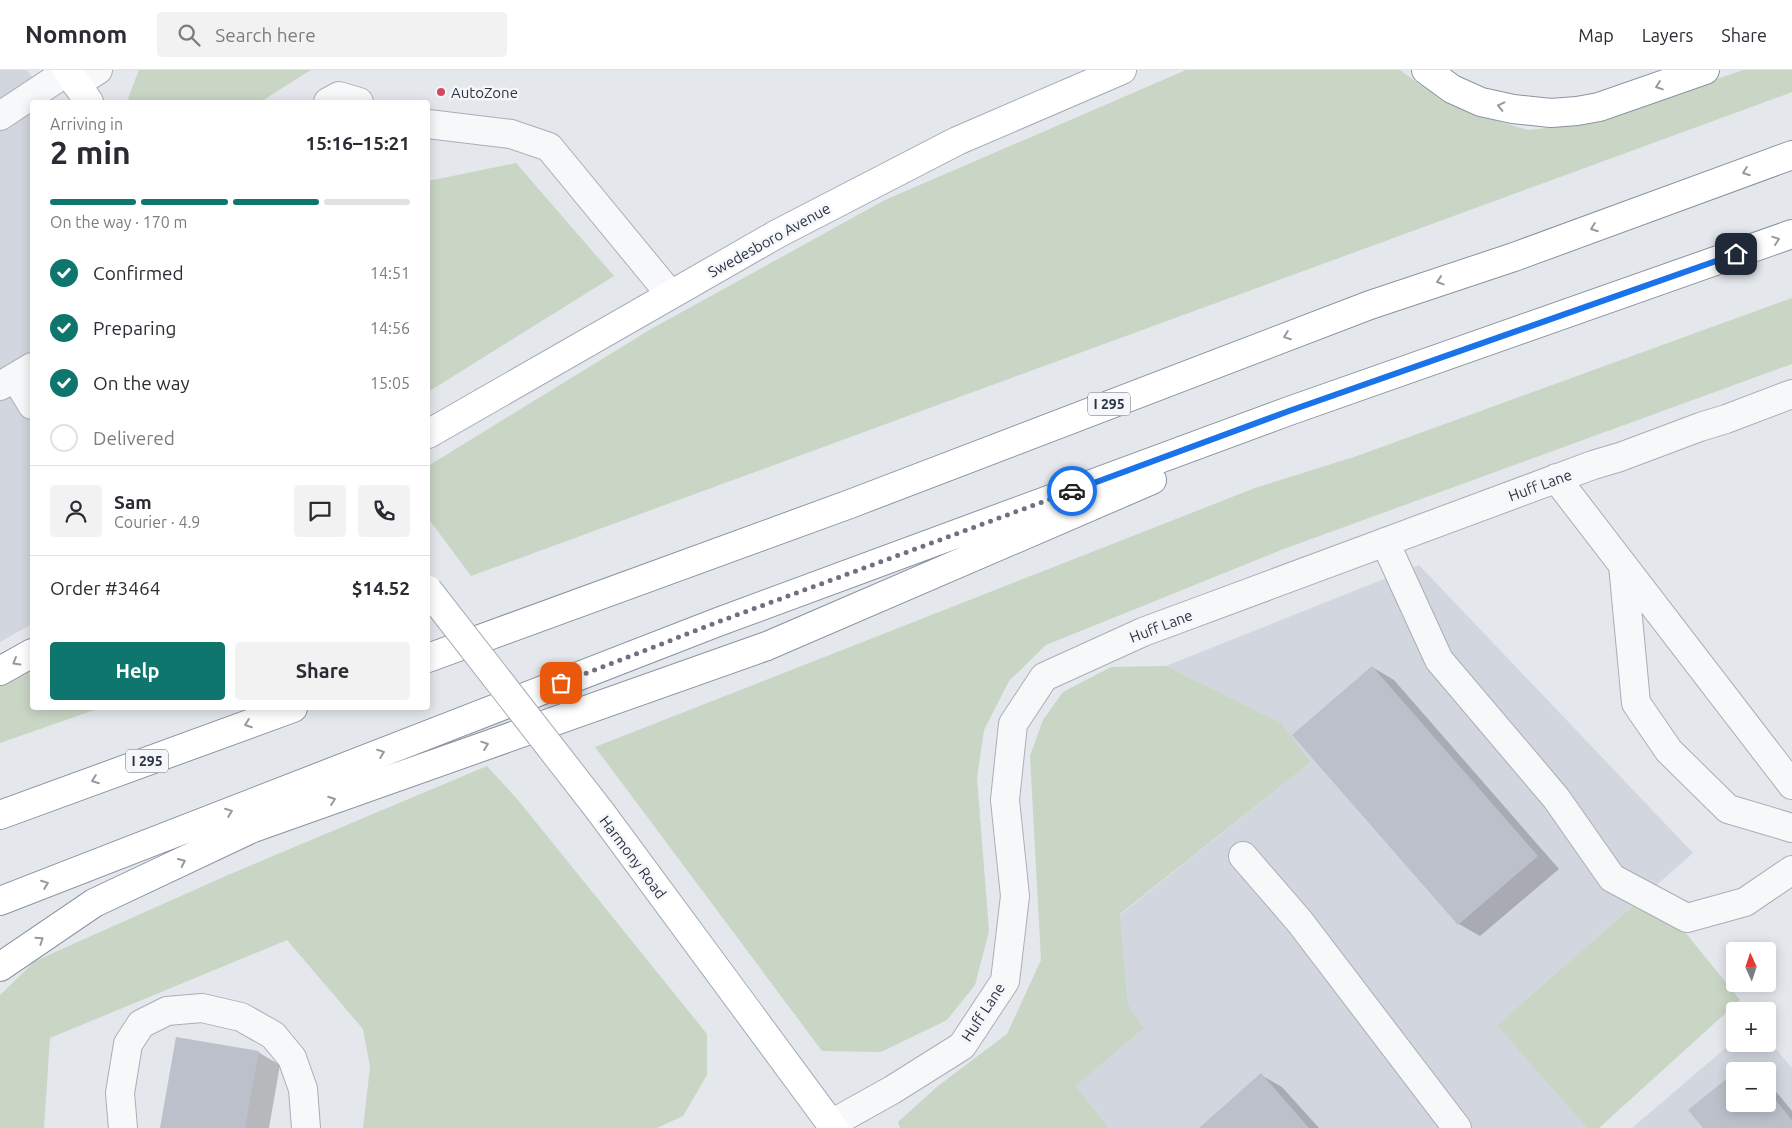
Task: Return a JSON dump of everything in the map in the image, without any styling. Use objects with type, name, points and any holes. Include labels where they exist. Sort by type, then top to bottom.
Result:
[{"type":"main road","name":"Swedesboro Avenue","points":[[430,433],[777,234],[957,141],[1122,70]]},
{"type":"main road","points":[[1426,70],[1452,89],[1481,102],[1513,109],[1551,113],[1577,111],[1599,106],[1705,70]]},
{"type":"main road","name":"I 295","points":[[430,657],[850,504],[1370,305],[1514,257],[1792,155]]},
{"type":"main road","points":[[0,901],[709,625],[1271,418],[1792,234]]},
{"type":"main road","points":[[0,967],[94,903],[253,828],[767,646],[1416,366]]},
{"type":"main road","name":"Harmony Road","points":[[430,593],[600,812],[829,1127]]},
{"type":"main road","points":[[0,671],[30,654]]},
{"type":"main road","name":"I 295","points":[[0,815],[288,710]]},
{"type":"street","points":[[35,100],[79,80]]},
{"type":"street","points":[[332,100],[339,96],[352,100]]},
{"type":"street","points":[[0,116],[30,102]]},
{"type":"street","points":[[430,124],[511,134],[549,147],[670,294]]},
{"type":"street","points":[[16,377],[30,402]]},
{"type":"street","name":"Huff Lane","points":[[829,1127],[962,1046],[1005,982],[1015,896],[1005,800],[1013,724],[1044,677],[1143,632],[1556,478],[1792,394]]},
{"type":"street","points":[[1556,478],[1792,785]]},
{"type":"street","points":[[1385,542],[1439,660],[1556,798],[1612,878],[1687,918],[1745,902],[1792,870]]},
{"type":"street","points":[[1622,565],[1636,703],[1669,751],[1728,808],[1792,828]]},
{"type":"street","points":[[1243,856],[1300,922],[1457,1128]]},
{"type":"street","points":[[123,1128],[120,1094],[128,1044],[140,1024],[167,1011],[202,1008],[241,1017],[273,1035],[292,1058],[303,1089],[306,1128]]},
{"type":"shaded area","points":[[0,70],[27,70],[48,100],[30,100],[30,625],[0,642]]},
{"type":"shaded area","points":[[1419,565],[1693,853],[1498,1024],[1587,1128],[1109,1128],[1076,1086],[1144,1028],[1128,1004],[1120,915],[1311,762],[1280,723],[1166,666]]},
{"type":"shaded area","points":[[1726,1048],[1726,1052],[1776,1052],[1776,1049],[1792,1068],[1792,1128],[1632,1128]]},
{"type":"green space","points":[[139,70],[311,70],[263,100],[130,100],[128,98]]},
{"type":"green space","points":[[1186,70],[1400,70],[1419,84],[1474,114],[1528,130],[1585,124],[1743,70],[1792,70],[1792,92],[471,576],[430,521],[430,465],[651,329],[885,200]]},
{"type":"green space","points":[[516,163],[614,276],[430,391],[430,181]]},
{"type":"green space","points":[[1792,298],[1792,364],[1281,550],[1046,645],[1009,681],[984,730],[977,778],[989,931],[975,985],[947,1020],[881,1052],[822,1051],[595,747],[1255,488],[1354,457]]},
{"type":"green space","points":[[30,664],[30,710],[94,710],[0,743],[0,680]]},
{"type":"green space","points":[[1166,666],[1281,723],[1311,762],[1120,914],[1128,1004],[1144,1028],[1076,1086],[1109,1128],[900,1128],[898,1122],[938,1086],[1007,1034],[1041,960],[1030,756],[1043,720],[1063,692],[1111,667]]},
{"type":"green space","points":[[487,766],[518,800],[707,1034],[707,1075],[683,1116],[657,1128],[363,1128],[370,1067],[363,1029],[287,940],[50,1038],[44,1128],[0,1128],[0,995],[35,961],[228,875]]},
{"type":"green space","points":[[1651,890],[1726,983],[1726,992],[1734,992],[1740,1000],[1738,1002],[1726,1002],[1726,1013],[1599,1128],[1587,1128],[1497,1025]]},
{"type":"building","points":[[1372,666],[1538,856],[1458,925],[1292,735]]},
{"type":"building","points":[[176,1037],[259,1051],[245,1128],[160,1128]]},
{"type":"building","points":[[1261,1073],[1309,1128],[1199,1128]]},
{"type":"building","points":[[1726,1079],[1726,1112],[1776,1112],[1776,1101],[1792,1120],[1792,1128],[1703,1128],[1688,1110]]},
{"type":"way so far","points":[[561,683],[718,622],[1072,491]]},
{"type":"place","name":"AutoZone","points":[[441,92]]},
{"type":"route","points":[[1072,491],[1289,411],[1736,254]]}]
